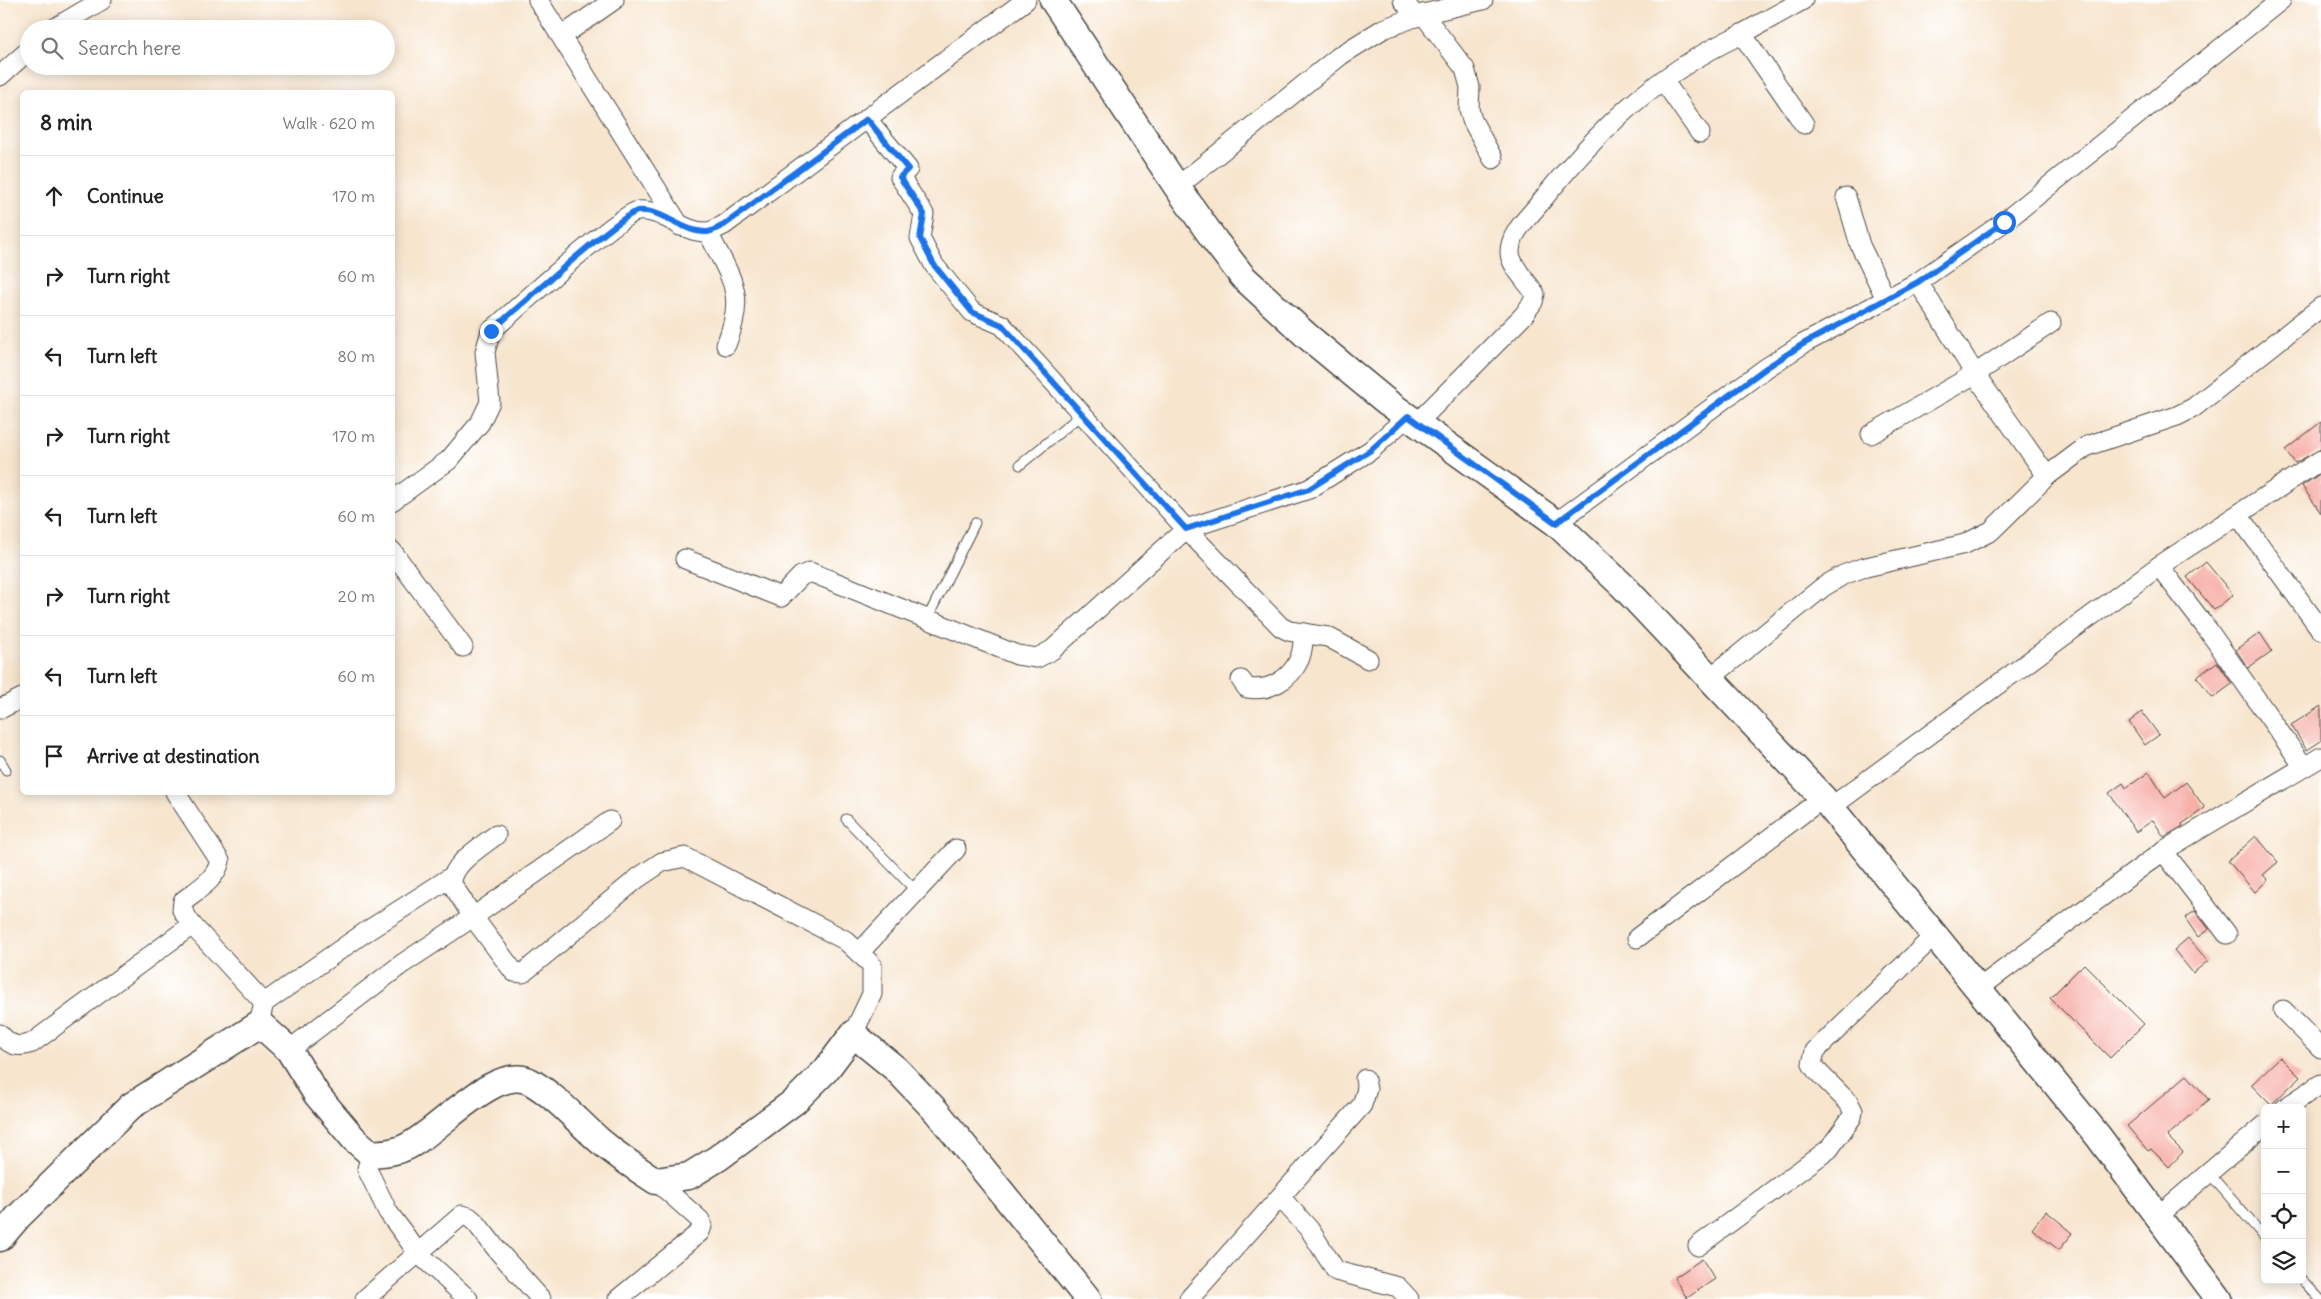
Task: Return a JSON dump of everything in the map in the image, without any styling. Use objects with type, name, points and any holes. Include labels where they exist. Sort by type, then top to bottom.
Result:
[{"type":"street","points":[[68,20],[102,0]]},
{"type":"street","points":[[538,0],[680,226]]},
{"type":"street","points":[[562,36],[614,0]]},
{"type":"street","points":[[395,499],[449,460],[480,423],[490,402],[485,352],[491,331],[613,227],[637,211],[652,212],[680,226],[708,232],[724,225],[1026,0]]},
{"type":"street","points":[[1053,0],[1214,241],[1249,283],[1321,348],[1412,420],[1556,523],[1623,586],[1827,802],[2098,1136],[2219,1299]]},
{"type":"street","points":[[1403,0],[1465,69],[1470,87],[1469,109],[1472,120],[1493,159]]},
{"type":"street","points":[[1177,187],[1341,55],[1383,28],[1419,16],[1483,0]]},
{"type":"street","points":[[685,559],[781,597],[801,576],[810,572],[1017,656],[1036,658],[1052,650],[1186,529],[1309,489],[1371,450],[1412,420],[1523,316],[1533,302],[1535,294],[1514,264],[1510,253],[1515,233],[1603,129],[1663,80],[1715,46],[1742,34],[1803,0]]},
{"type":"street","points":[[1556,523],[1766,368],[1803,344],[1918,282],[2004,222],[2281,0]]},
{"type":"street","points":[[1742,34],[1804,124]]},
{"type":"street","points":[[0,76],[20,58]]},
{"type":"street","points":[[1663,80],[1700,133]]},
{"type":"street","points":[[867,119],[908,169],[900,177],[924,214],[920,238],[934,265],[972,312],[1002,325],[1186,529],[1282,628],[1289,632],[1304,632],[1328,637],[1368,659]]},
{"type":"street","points":[[1846,197],[1860,245],[1886,299]]},
{"type":"street","points":[[708,232],[735,289],[738,305],[734,326],[726,345]]},
{"type":"street","points":[[1918,282],[1975,374],[2047,476]]},
{"type":"street","points":[[1710,678],[1823,587],[1862,568],[1965,544],[1991,531],[2047,476],[2087,446],[2177,416],[2193,408],[2321,308]]},
{"type":"street","points":[[1871,434],[1975,374],[2051,323]]},
{"type":"street","points":[[1637,938],[2160,566],[2321,460]]},
{"type":"street","points":[[2238,515],[2321,630]]},
{"type":"street","points":[[395,555],[463,647]]},
{"type":"street","points":[[2160,566],[2208,630],[2304,767]]},
{"type":"street","points":[[1241,680],[1247,688],[1257,690],[1284,680],[1293,671],[1300,658],[1304,632]]},
{"type":"street","points":[[0,709],[20,699]]},
{"type":"street","points":[[1978,989],[2162,851],[2321,757]]},
{"type":"street","points":[[177,795],[220,861],[217,872],[210,880],[183,901],[182,910],[262,1013],[289,1050],[317,1095],[354,1139],[371,1154],[389,1153],[406,1148],[482,1092],[511,1078],[529,1081],[550,1096],[602,1143],[656,1181],[700,1220],[702,1226],[700,1232],[618,1299]]},
{"type":"street","points":[[289,1050],[402,964],[473,918],[610,821]]},
{"type":"street","points":[[496,835],[456,869],[452,878],[452,884],[473,918],[514,972],[523,973],[638,878],[662,862],[684,857],[846,940],[872,965],[872,994],[853,1034],[826,1070],[795,1101],[718,1158],[689,1176],[656,1181]]},
{"type":"street","points":[[859,953],[956,849]]},
{"type":"street","points":[[2162,851],[2227,934]]},
{"type":"street","points":[[0,1238],[18,1217],[131,1106],[262,1013],[364,933],[452,878]]},
{"type":"street","points":[[0,1034],[10,1044],[20,1047],[32,1043],[192,925]]},
{"type":"street","points":[[1698,1246],[1829,1149],[1852,1117],[1852,1107],[1816,1070],[1812,1064],[1814,1052],[1935,935]]},
{"type":"street","points":[[2283,1010],[2321,1048]]},
{"type":"street","points":[[853,1034],[896,1069],[936,1111],[1088,1299]]},
{"type":"street","points":[[1189,1299],[1362,1105],[1366,1089],[1364,1079]]},
{"type":"street","points":[[2291,1104],[2321,1084]]},
{"type":"street","points":[[2158,1216],[2261,1128]]},
{"type":"street","points":[[371,1154],[367,1169],[388,1212],[418,1253],[468,1299]]},
{"type":"street","points":[[1280,1198],[1310,1230],[1336,1271],[1398,1287],[1409,1299]]},
{"type":"street","points":[[365,1299],[462,1215],[470,1217],[541,1299]]},
{"type":"lane","points":[[1020,465],[1082,414]]},
{"type":"lane","points":[[927,619],[975,523]]},
{"type":"lane","points":[[0,760],[6,770]]},
{"type":"lane","points":[[846,819],[916,891]]},
{"type":"lane","points":[[2208,1172],[2261,1233]]},
{"type":"lane","points":[[2306,1284],[2320,1299]]},
{"type":"building","points":[[2321,422],[2321,449],[2295,463],[2285,450]]},
{"type":"building","points":[[2321,473],[2321,513],[2302,486]]},
{"type":"building","points":[[2206,562],[2233,595],[2214,610],[2187,577]]},
{"type":"building","points":[[2260,633],[2272,651],[2248,668],[2236,650]]},
{"type":"building","points":[[2217,662],[2232,684],[2213,698],[2197,677]]},
{"type":"building","points":[[2321,706],[2321,741],[2307,750],[2291,725]]},
{"type":"building","points":[[2142,712],[2159,735],[2145,745],[2129,722]]},
{"type":"building","points":[[2149,772],[2165,798],[2186,782],[2205,808],[2182,824],[2183,826],[2164,837],[2153,820],[2136,832],[2109,793],[2123,783],[2126,788]]},
{"type":"building","points":[[2256,836],[2278,862],[2263,875],[2268,880],[2255,892],[2228,861]]},
{"type":"building","points":[[2195,911],[2209,929],[2198,937],[2185,918]]},
{"type":"building","points":[[2188,938],[2208,961],[2193,973],[2174,950]]},
{"type":"building","points":[[2084,964],[2144,1024],[2110,1058],[2050,998]]},
{"type":"building","points":[[2280,1057],[2300,1077],[2272,1104],[2251,1085]]},
{"type":"building","points":[[2187,1075],[2209,1100],[2167,1136],[2183,1152],[2169,1167],[2151,1149],[2148,1151],[2127,1126]]},
{"type":"building","points":[[2046,1211],[2073,1233],[2059,1250],[2032,1229]]},
{"type":"building","points":[[1702,1259],[1715,1279],[1687,1298],[1674,1278]]},
{"type":"route","points":[[491,331],[613,227],[637,211],[652,212],[680,226],[708,232],[724,225],[867,119],[908,169],[900,177],[924,214],[920,238],[934,265],[972,312],[1002,325],[1186,529],[1309,489],[1371,450],[1408,416],[1556,523],[1766,368],[1803,344],[1918,282],[2004,222]]}]
